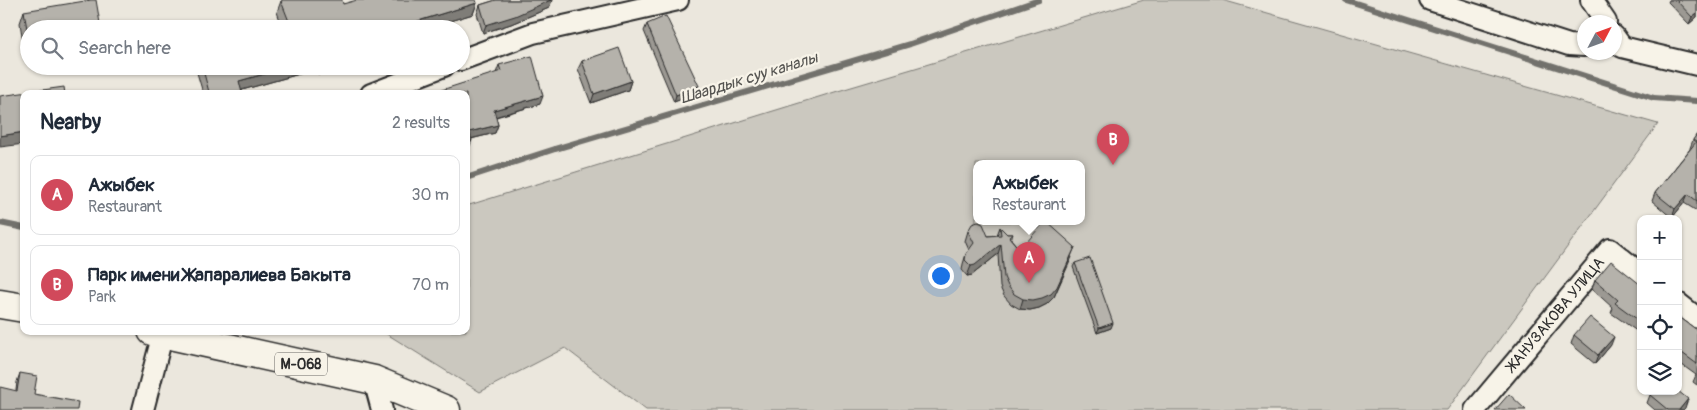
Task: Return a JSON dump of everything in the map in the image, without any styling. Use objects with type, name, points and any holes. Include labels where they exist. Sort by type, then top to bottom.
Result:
[{"type":"main road","points":[[0,304],[20,307]]},
{"type":"main road","name":"М-068","points":[[186,335],[205,337],[374,380],[446,410]]},
{"type":"street","points":[[470,57],[533,33],[678,0]]},
{"type":"street","points":[[1430,0],[1569,45],[1577,46]]},
{"type":"street","points":[[1591,0],[1601,15]]},
{"type":"street","points":[[1622,44],[1697,65]]},
{"type":"street","points":[[381,90],[421,75]]},
{"type":"street","name":"ЖАНУЗАКОВА УЛИЦА","points":[[1475,410],[1610,249],[1637,271]]},
{"type":"street","points":[[1681,305],[1697,318]]},
{"type":"street","points":[[143,410],[156,335]]},
{"type":"street","points":[[374,380],[382,410]]},
{"type":"shaded area","points":[[1144,0],[1222,0],[1658,124],[1447,410],[646,410],[565,348],[480,392],[388,335],[470,335],[470,205],[838,91]]},
{"type":"building","points":[[96,0],[99,20],[26,20],[24,11]]},
{"type":"building","points":[[342,0],[343,4],[357,0],[476,0],[477,3],[421,20],[288,20],[281,1]]},
{"type":"building","points":[[496,0],[551,0],[515,16],[486,25],[480,5]]},
{"type":"building","points":[[1676,0],[1697,0],[1697,13],[1692,17]]},
{"type":"building","points":[[666,16],[699,86],[676,95],[647,24]]},
{"type":"building","points":[[619,48],[631,81],[594,94],[582,61]]},
{"type":"building","points":[[532,56],[543,96],[494,110],[498,125],[470,132],[470,90],[442,90],[501,71],[499,65]]},
{"type":"building","points":[[204,75],[261,75],[239,81],[241,90],[208,90]]},
{"type":"building","points":[[64,87],[64,90],[43,90]]},
{"type":"building","points":[[20,93],[20,133],[0,136],[0,96]]},
{"type":"building","points":[[1697,134],[1697,201],[1688,194],[1675,209],[1655,193],[1696,142],[1693,140]]},
{"type":"building","points":[[972,224],[983,225],[988,236],[1001,235],[1000,227],[1007,234],[1013,234],[1009,237],[1020,250],[1041,225],[1050,225],[1075,247],[1057,287],[1051,294],[1033,300],[1023,299],[1014,294],[1004,277],[1001,244],[975,265],[971,266],[965,260],[966,254],[974,243],[968,231]]},
{"type":"building","points":[[1090,258],[1113,323],[1099,328],[1075,263]]},
{"type":"building","points":[[1611,261],[1637,282],[1637,319],[1615,303],[1618,300],[1595,280]]},
{"type":"building","points":[[1590,317],[1614,337],[1598,355],[1574,335]]},
{"type":"building","points":[[1682,319],[1697,330],[1697,364],[1682,353]]},
{"type":"building","points":[[20,373],[37,376],[34,394],[78,402],[77,410],[0,410],[0,387],[17,391]]},
{"type":"building","points":[[1509,394],[1526,410],[1495,410]]},
{"type":"building","points":[[1682,394],[1688,399],[1679,410],[1668,410],[1650,395]]},
{"type":"waterway","name":"Шаардык суу каналы","points":[[470,177],[555,149],[910,44],[1039,0]]},
{"type":"waterway","name":"Шаардык суу каналы","points":[[1346,0],[1654,98],[1697,101]]},
{"type":"waterway","name":"Шаардык суу каналы","points":[[0,223],[20,227]]},
{"type":"place","name":"Парк имени Жапаралиева Бакыта","points":[[1113,165]]},
{"type":"place","name":"Ажыбек","points":[[1029,283]]}]
